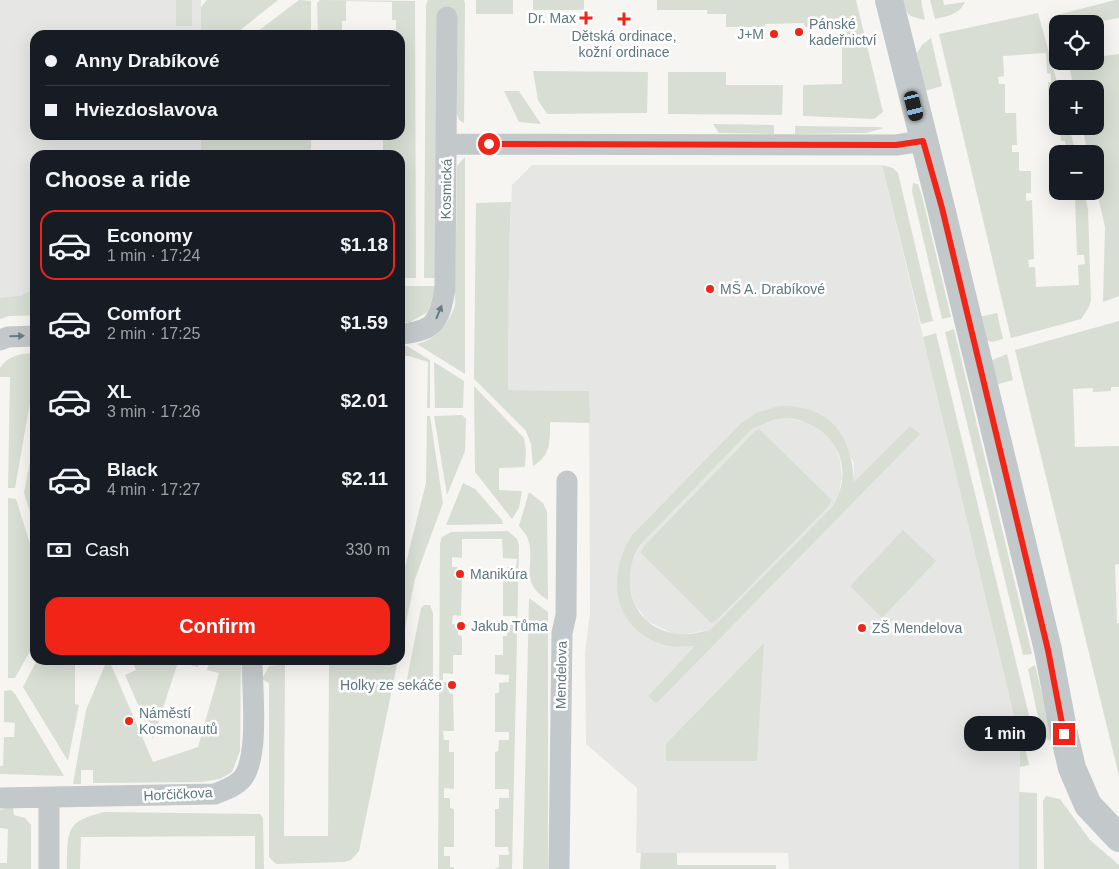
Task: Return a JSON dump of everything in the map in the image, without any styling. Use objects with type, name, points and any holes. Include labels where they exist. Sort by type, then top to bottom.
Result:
[{"type":"street","points":[[889,0],[923,141],[942,208],[1048,650],[1072,768],[1088,805],[1119,838]]},
{"type":"street","name":"Kosmická","points":[[405,334],[416,333],[429,327],[441,313],[445,282],[447,17]]},
{"type":"street","points":[[447,144],[896,145],[923,141]]},
{"type":"street","points":[[0,340],[8,336],[30,336]]},
{"type":"street","name":"Mendelova","points":[[559,869],[562,632],[566,615],[567,481]]},
{"type":"street","name":"Horčičkova","points":[[0,798],[215,794],[228,789],[242,779],[253,753],[252,665]]},
{"type":"street","points":[[49,798],[49,869]]},
{"type":"shaded area","points":[[0,0],[201,0],[201,30],[30,30],[30,140],[201,140],[201,150],[30,150],[30,315],[9,316],[0,319]]},
{"type":"shaded area","points":[[176,0],[192,0],[192,26],[176,26]]},
{"type":"shaded area","points":[[207,0],[278,0],[240,30],[201,30],[201,7]]},
{"type":"shaded area","points":[[299,0],[311,1],[311,30],[260,30]]},
{"type":"shaded area","points":[[320,0],[415,1],[416,278],[405,278],[405,150],[383,150],[383,140],[405,140],[405,30],[396,30],[396,20],[392,20],[392,2],[346,1],[346,21],[342,21],[342,30],[318,30],[317,3]]},
{"type":"shaded area","points":[[428,0],[464,0],[465,4],[464,123],[459,120],[457,114],[457,13],[440,13],[436,278],[424,278],[426,5]]},
{"type":"shaded area","points":[[476,0],[513,0],[513,14],[476,14]]},
{"type":"shaded area","points":[[533,0],[584,0],[584,10],[533,10]]},
{"type":"shaded area","points":[[657,0],[856,0],[883,112],[874,119],[803,116],[803,85],[842,84],[842,28],[805,27],[804,23],[765,24],[764,27],[726,27],[726,14],[707,14],[707,10],[657,10]]},
{"type":"shaded area","points":[[903,0],[921,0],[925,20],[910,15],[906,10]]},
{"type":"shaded area","points":[[930,0],[943,0],[944,5],[965,2],[956,12],[935,19]]},
{"type":"shaded area","points":[[1119,0],[1119,18],[1104,21],[1104,15],[1057,15]]},
{"type":"shaded area","points":[[1038,13],[1049,53],[1049,70],[1054,70],[1057,80],[1051,80],[1051,74],[1047,73],[1046,53],[1003,56],[1004,76],[998,77],[999,84],[1005,84],[1005,113],[1016,113],[1017,145],[1012,145],[1012,152],[1019,152],[1019,171],[1031,171],[1031,193],[1026,193],[1026,201],[1032,200],[1034,259],[1028,260],[1029,267],[1035,267],[1036,287],[1079,285],[1078,265],[1085,264],[1084,255],[1077,255],[1075,200],[1086,200],[1088,209],[1091,300],[1081,319],[1011,338],[939,34]]},
{"type":"shaded area","points":[[931,38],[942,86],[925,91],[917,53],[922,45]]},
{"type":"shaded area","points":[[1119,54],[1119,296],[1103,302],[1105,227],[1099,200],[1104,200],[1104,145],[1086,145],[1084,135],[1104,135],[1104,80],[1072,80],[1070,70],[1104,70],[1104,56]]},
{"type":"shaded area","points":[[533,71],[648,72],[647,113],[547,114],[538,100]]},
{"type":"shaded area","points":[[668,72],[726,72],[726,85],[783,85],[782,115],[668,114]]},
{"type":"shaded area","points":[[504,91],[519,91],[541,124],[519,122]]},
{"type":"shaded area","points":[[713,124],[774,125],[774,134],[719,133]]},
{"type":"shaded area","points":[[795,126],[884,128],[866,133],[795,134]]},
{"type":"shaded area","points":[[1061,135],[1071,135],[1074,145],[1066,145],[1065,141],[1061,141]]},
{"type":"shaded area","points":[[201,140],[311,140],[311,150],[201,150]]},
{"type":"shaded area","points":[[465,157],[465,374],[417,344],[436,335],[449,319],[455,306],[457,166]]},
{"type":"shaded area","points":[[532,165],[882,165],[1020,741],[1019,869],[789,869],[788,853],[636,853],[637,788],[586,744],[585,653],[590,613],[589,391],[508,390],[509,254],[512,185]],"holes":[[[756,413],[831,422],[854,463],[854,483],[910,426],[767,590],[656,704],[648,696],[696,646],[646,636],[627,617],[622,609],[631,536],[741,423]]]},
{"type":"shaded area","points":[[882,165],[893,168],[898,173],[933,321],[921,324]]},
{"type":"shaded area","points":[[913,183],[918,184],[922,196],[951,317],[942,319],[912,191]]},
{"type":"shaded area","points":[[511,202],[508,390],[589,391],[590,423],[550,422],[549,442],[546,453],[533,466],[531,444],[526,431],[474,379],[476,203]]},
{"type":"shaded area","points":[[405,286],[436,286],[428,312],[410,322],[405,322]]},
{"type":"shaded area","points":[[30,291],[30,315],[9,316],[0,319],[0,298],[20,296]]},
{"type":"shaded area","points":[[997,313],[1003,339],[992,342],[983,339],[978,317]]},
{"type":"shaded area","points":[[1119,321],[1119,387],[1111,387],[1111,391],[1093,392],[1093,388],[1073,389],[1075,447],[1119,446],[1119,564],[1115,565],[1117,623],[1119,623],[1119,776],[1015,350]]},
{"type":"shaded area","points":[[954,329],[1032,654],[1023,655],[945,332]]},
{"type":"shaded area","points":[[936,333],[1034,736],[1023,739],[1029,765],[1020,767],[1020,741],[923,337]]},
{"type":"shaded area","points":[[405,346],[430,360],[430,408],[427,408],[428,362],[405,356]]},
{"type":"shaded area","points":[[30,353],[30,403],[15,488],[8,488],[10,377],[0,377],[0,368],[7,360]]},
{"type":"shaded area","points":[[1007,354],[1013,380],[995,385],[992,360]]},
{"type":"shaded area","points":[[434,362],[464,381],[463,408],[435,408]]},
{"type":"shaded area","points":[[474,386],[524,438],[526,450],[525,467],[499,468],[499,490],[522,491],[519,508],[512,519],[475,472]]},
{"type":"shaded area","points":[[779,406],[797,407],[812,410],[825,417],[843,437],[849,450],[854,482],[910,426],[920,434],[656,704],[648,696],[695,646],[661,644],[645,636],[632,625],[624,613],[619,599],[617,583],[623,552],[631,536],[741,423],[756,413]],"holes":[[[787,418],[803,421],[817,428],[828,437],[836,449],[841,462],[842,477],[839,492],[832,507],[710,630],[691,634],[677,634],[657,628],[646,620],[637,609],[632,597],[630,584],[634,557],[641,544],[752,429],[773,420]]]},
{"type":"shaded area","points":[[462,415],[466,419],[465,451],[447,495],[434,416]]},
{"type":"shaded area","points":[[427,416],[430,416],[443,503],[415,579],[405,628],[405,567],[426,483]]},
{"type":"shaded area","points":[[787,418],[812,423],[823,430],[833,442],[840,459],[842,477],[839,493],[832,507],[710,630],[673,634],[647,621],[634,603],[628,582],[630,566],[641,544],[752,429],[773,420]],"holes":[[[759,430],[832,500],[829,506],[717,620],[644,546],[754,432]]]},
{"type":"shaded area","points":[[759,429],[832,500],[829,506],[717,620],[711,623],[641,553],[644,546]]},
{"type":"shaded area","points":[[30,461],[30,512],[24,493]]},
{"type":"shaded area","points":[[463,483],[475,489],[502,520],[503,524],[446,525]]},
{"type":"shaded area","points":[[529,492],[543,503],[547,512],[548,600],[533,587],[528,539],[519,526]]},
{"type":"shaded area","points":[[8,498],[16,499],[30,544],[30,651],[15,678],[8,678]]},
{"type":"shaded area","points":[[903,530],[936,561],[882,618],[850,586]]},
{"type":"shaded area","points":[[508,531],[517,539],[519,546],[512,869],[495,869],[499,867],[499,855],[509,855],[508,847],[495,847],[495,809],[499,809],[499,798],[509,798],[509,789],[495,789],[495,752],[498,751],[499,740],[509,740],[509,732],[495,732],[495,693],[499,693],[499,683],[509,682],[509,675],[495,674],[495,655],[503,655],[503,636],[507,636],[507,625],[516,624],[516,616],[503,616],[503,579],[507,579],[507,567],[516,567],[517,559],[503,558],[502,539],[462,539],[462,558],[452,557],[452,567],[457,567],[458,578],[462,578],[461,616],[453,615],[452,624],[458,625],[458,635],[462,636],[462,655],[453,655],[453,674],[443,673],[443,682],[449,682],[449,693],[453,694],[454,731],[443,731],[444,740],[449,740],[449,752],[454,752],[454,789],[444,788],[444,798],[450,798],[450,808],[454,809],[454,847],[444,847],[444,856],[450,856],[450,867],[454,867],[454,869],[438,869],[440,543],[442,537],[451,532]]},
{"type":"shaded area","points":[[529,598],[548,612],[548,869],[523,869]]},
{"type":"shaded area","points":[[424,605],[430,605],[433,613],[433,689],[429,692],[406,684],[421,608]]},
{"type":"shaded area","points":[[764,643],[757,761],[666,761],[666,744]]},
{"type":"shaded area","points":[[34,665],[75,665],[75,704],[79,705],[68,761],[23,687]]},
{"type":"shaded area","points":[[105,665],[111,665],[153,762],[198,747],[219,673],[207,670],[208,665],[241,665],[240,751],[232,772],[220,779],[201,782],[93,783],[93,770],[81,770],[81,784],[73,784],[86,710]]},
{"type":"shaded area","points":[[134,665],[177,665],[153,739],[125,675],[136,670]]},
{"type":"shaded area","points":[[285,665],[284,836],[328,836],[329,665],[397,665],[359,851],[351,860],[344,862],[276,864],[269,857],[269,683],[262,679],[269,666]]},
{"type":"shaded area","points":[[1035,665],[1053,741],[1048,740],[1041,732],[1028,669]]},
{"type":"shaded area","points":[[11,690],[64,776],[0,774],[0,766],[3,766],[4,737],[14,737],[15,723],[4,722],[4,691]]},
{"type":"shaded area","points":[[1019,792],[1037,793],[1037,869],[1019,869]]},
{"type":"shaded area","points":[[1046,796],[1060,799],[1090,840],[1119,865],[1119,869],[1044,869],[1043,801]]},
{"type":"shaded area","points":[[13,806],[14,815],[25,818],[31,825],[31,869],[0,869],[0,863],[7,863],[8,829],[0,828],[0,810]]},
{"type":"shaded area","points":[[105,812],[260,814],[263,818],[264,869],[255,869],[255,836],[81,837],[80,869],[67,869],[69,837],[75,824],[82,819]]},
{"type":"shaded area","points":[[641,853],[677,853],[677,865],[776,865],[776,869],[640,869]]},
{"type":"place","name":"Dr. Max","points":[[586,18]]},
{"type":"place","name":"Dětská ordinace, kožní ordinace","points":[[624,19]]},
{"type":"place","name":"Pánské kadeřnictví","points":[[799,32]]},
{"type":"place","name":"J+M","points":[[774,34]]},
{"type":"place","name":"MŠ A. Drabíkové","points":[[710,289]]},
{"type":"place","name":"Manikúra","points":[[460,574]]},
{"type":"place","name":"Jakub Tůma","points":[[461,626]]},
{"type":"place","name":"ZŠ Mendelova","points":[[862,628]]},
{"type":"place","name":"Holky ze sekáče","points":[[452,685]]},
{"type":"place","name":"Náměstí Kosmonautů","points":[[129,721]]},
{"type":"route","points":[[489,144],[896,145],[923,141],[942,208],[1048,650],[1064,734]]}]
